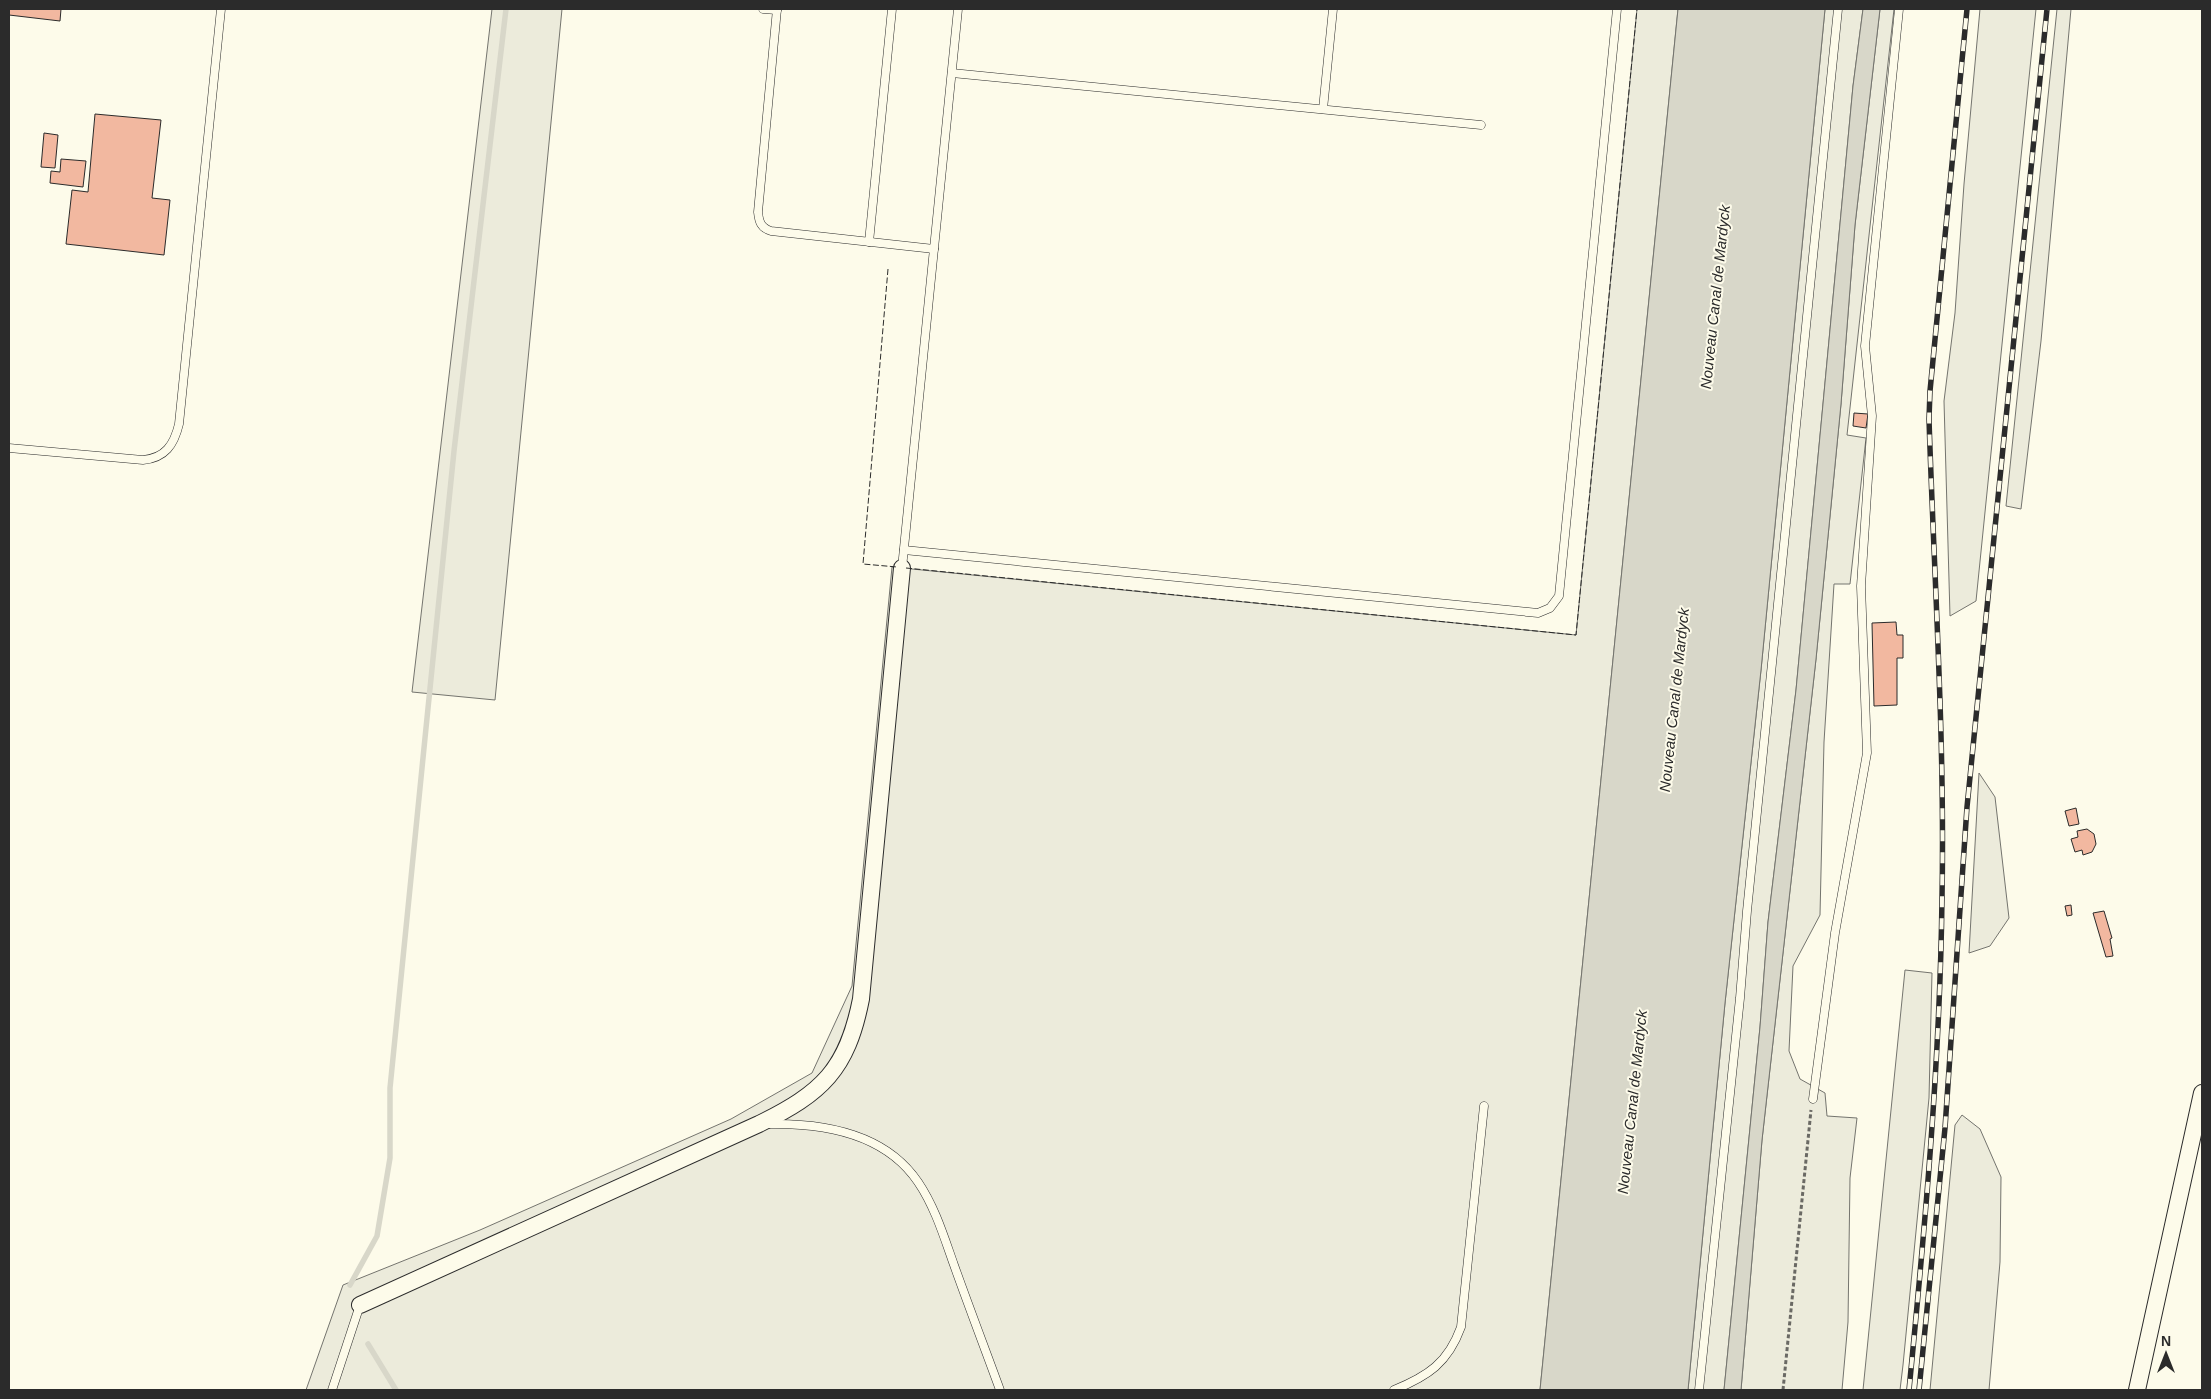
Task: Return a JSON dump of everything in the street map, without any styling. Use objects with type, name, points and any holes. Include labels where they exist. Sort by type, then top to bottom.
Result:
[{"type":"street","points":[[360,1305],[759,1124],[803,1100],[825,1081],[842,1060],[857,1019],[862,989],[902,568]]},
{"type":"street","points":[[2137,1390],[2202,1092]]},
{"type":"lane","points":[[9,448],[150,460],[164,453],[174,441],[179,424],[221,9]]},
{"type":"lane","points":[[763,9],[777,9],[758,212],[760,223],[765,229],[771,231],[934,249]]},
{"type":"lane","points":[[869,242],[892,9]]},
{"type":"lane","points":[[902,568],[958,9]]},
{"type":"lane","points":[[1323,109],[1333,9]]},
{"type":"lane","points":[[904,550],[1538,613],[1550,608],[1559,596],[1617,9]]},
{"type":"lane","points":[[1699,1390],[1740,998],[1746,920],[1838,9]]},
{"type":"lane","points":[[1812,1099],[1836,925],[1867,753],[1862,586],[1872,416],[1865,346],[1899,9]]},
{"type":"lane","points":[[952,72],[1481,125]]},
{"type":"lane","points":[[1394,1390],[1416,1381],[1438,1366],[1452,1348],[1461,1327],[1464,1315],[1484,1106]]},
{"type":"lane","points":[[759,1124],[806,1124],[844,1131],[885,1150],[908,1169],[925,1193],[938,1223],[1000,1390]]},
{"type":"lane","points":[[332,1390],[360,1305]]},
{"type":"path","points":[[1783,1390],[1812,1099]]},
{"type":"shaded area","points":[[492,9],[562,9],[495,700],[412,692]]},
{"type":"shaded area","points":[[1637,9],[1678,9],[1540,1390],[306,1390],[343,1285],[480,1230],[731,1119],[812,1073],[852,986],[892,567],[1576,635]]},
{"type":"shaded area","points":[[1825,9],[1863,9],[1853,86],[1796,690],[1768,922],[1760,1027],[1724,1390],[1688,1390],[1725,1003],[1761,670]]},
{"type":"shaded area","points":[[1880,9],[1894,9],[1847,435],[1866,438],[1850,584],[1834,584],[1824,742],[1820,915],[1793,966],[1789,1051],[1800,1079],[1825,1093],[1827,1116],[1857,1118],[1850,1178],[1848,1322],[1842,1390],[1741,1390],[1762,1140],[1816,659],[1841,404],[1855,225]]},
{"type":"shaded area","points":[[1980,9],[2036,9],[1976,601],[1950,616],[1944,401],[1955,313],[1964,184]]},
{"type":"shaded area","points":[[2057,9],[2071,9],[2041,341],[2021,509],[2006,506]]},
{"type":"shaded area","points":[[1979,773],[1995,797],[2009,918],[1990,946],[1969,953]]},
{"type":"shaded area","points":[[1905,970],[1932,973],[1929,1098],[1903,1365],[1900,1390],[1863,1390]]},
{"type":"shaded area","points":[[1962,1115],[1980,1129],[2001,1177],[2000,1262],[1989,1390],[1930,1390],[1955,1125]]},
{"type":"water","name":"Nouveau Canal de Mardyck","points":[[1678,9],[1825,9],[1761,670],[1725,1003],[1688,1390],[1540,1390]]},
{"type":"water","points":[[1863,9],[1880,9],[1855,225],[1841,404],[1816,659],[1762,1140],[1741,1390],[1724,1390],[1760,1027],[1768,922],[1796,690],[1853,86]]},
{"type":"building","points":[[9,9],[61,9],[60,21],[9,15]]},
{"type":"building","points":[[95,114],[161,120],[152,198],[170,200],[164,255],[66,244],[72,190],[88,192]]},
{"type":"building","points":[[44,133],[58,135],[55,168],[41,167]]},
{"type":"building","points":[[61,159],[86,161],[83,187],[50,183],[51,171],[60,172]]},
{"type":"building","points":[[1854,413],[1868,414],[1866,428],[1853,426]]},
{"type":"building","points":[[1896,622],[1897,635],[1903,635],[1903,658],[1897,658],[1897,705],[1874,706],[1872,623]]},
{"type":"building","points":[[2076,808],[2079,824],[2069,826],[2065,811]]},
{"type":"building","points":[[2087,829],[2094,834],[2096,844],[2092,852],[2083,855],[2082,850],[2075,852],[2071,839],[2078,837],[2077,831]]},
{"type":"building","points":[[2071,905],[2072,915],[2067,916],[2065,906]]},
{"type":"building","points":[[2104,911],[2112,938],[2110,939],[2113,956],[2106,957],[2093,913]]},
{"type":"waterway","points":[[350,1285],[377,1236],[390,1158],[390,1088],[425,738],[454,451],[506,9]]},
{"type":"waterway","points":[[368,1344],[396,1390]]},
{"type":"railway","points":[[1909,1390],[1926,1206],[1941,960],[1943,838],[1941,718],[1929,419],[1930,391],[1967,9]]},
{"type":"railway","points":[[1919,1390],[1945,1128],[1967,807],[2047,9]]},
{"type":"fence","points":[[906,568],[1576,635],[1637,9]]},
{"type":"fence","points":[[888,269],[863,564],[897,567]]}]
